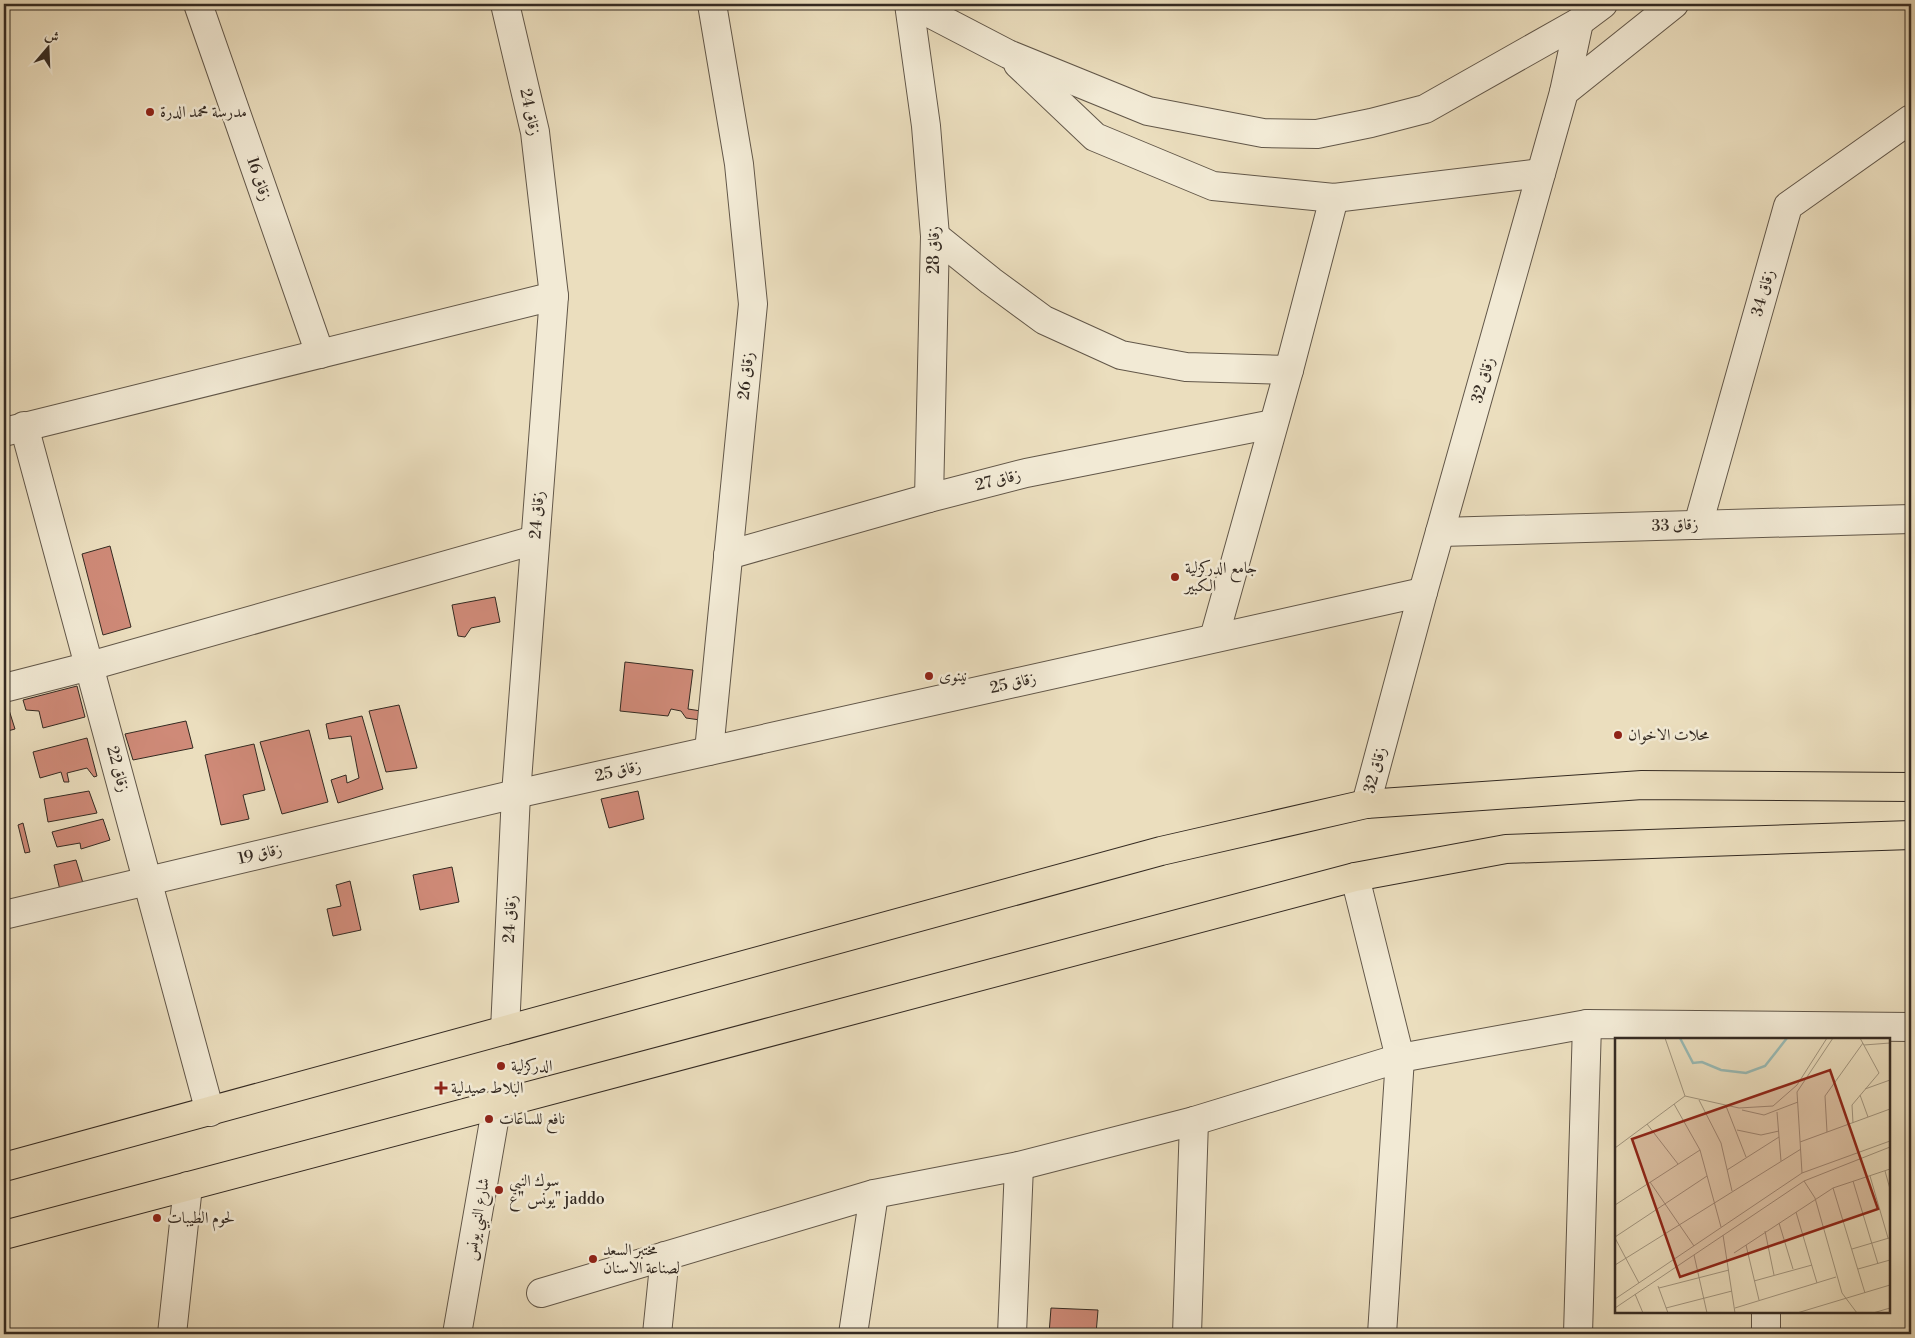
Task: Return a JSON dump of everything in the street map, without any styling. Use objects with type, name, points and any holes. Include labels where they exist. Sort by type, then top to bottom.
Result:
[{"type":"main road","points":[[4,1166],[210,1112],[1161,851],[1366,804],[1642,785],[1911,787]]},
{"type":"main road","points":[[4,1235],[1355,877],[1506,849],[1911,835]]},
{"type":"street","name":"زقاق 16","points":[[198,4],[320,354]]},
{"type":"street","name":"زقاق 24","points":[[505,4],[535,132],[554,296],[516,794],[505,1030]]},
{"type":"street","name":"زقاق 26","points":[[709,750],[753,304],[739,164],[712,4]]},
{"type":"street","points":[[911,4],[1008,54],[1148,111],[1263,133],[1317,134],[1372,123],[1424,109],[1579,22],[1603,4]]},
{"type":"street","name":"زقاق 28","points":[[911,4],[926,126],[935,236],[929,498]]},
{"type":"street","points":[[1564,92],[1674,4]]},
{"type":"street","name":"زقاق 32","points":[[1366,804],[1423,592],[1564,92],[1579,22]]},
{"type":"street","points":[[1008,54],[1095,137],[1213,186],[1334,198],[1541,172]]},
{"type":"street","name":"زقاق 34","points":[[1698,525],[1788,206],[1911,119]]},
{"type":"street","points":[[1214,638],[1289,370],[1334,198]]},
{"type":"street","points":[[935,236],[1044,320],[1121,355],[1186,367],[1289,370]]},
{"type":"street","points":[[14,429],[554,296]]},
{"type":"street","name":"زقاق 27","points":[[728,555],[929,498],[1026,473],[1274,424]]},
{"type":"street","name":"زقاق 22","points":[[14,429],[90,666],[210,1112]]},
{"type":"street","name":"زقاق 33","points":[[1440,532],[1911,519]]},
{"type":"street","points":[[4,688],[90,666],[535,540]]},
{"type":"street","name":"زقاق 25","points":[[516,794],[1423,592]]},
{"type":"street","name":"زقاق 19","points":[[4,915],[516,794]]},
{"type":"street","points":[[1355,877],[1400,1058],[1382,1334]]},
{"type":"street","points":[[1578,1334],[1587,1024]]},
{"type":"street","points":[[541,1293],[874,1194],[1019,1166],[1194,1121],[1400,1058],[1587,1024],[1776,1032],[1911,1027]]},
{"type":"street","name":"شارع النبي يونس","points":[[457,1334],[497,1104]]},
{"type":"street","points":[[1187,1334],[1194,1121]]},
{"type":"street","points":[[1012,1334],[1019,1166]]},
{"type":"street","points":[[172,1334],[188,1186]]},
{"type":"street","points":[[853,1334],[874,1194]]},
{"type":"street","points":[[658,1334],[665,1256]]},
{"type":"street","points":[[1766,1313],[1766,1334]]},
{"type":"building","points":[[110,546],[131,627],[103,635],[82,554]]},
{"type":"building","points":[[495,597],[500,622],[471,628],[465,637],[458,636],[452,605]]},
{"type":"building","points":[[625,662],[693,670],[688,709],[701,711],[700,720],[686,718],[681,711],[671,709],[668,716],[620,711]]},
{"type":"building","points":[[77,686],[85,717],[43,728],[39,711],[26,710],[23,700]]},
{"type":"building","points":[[399,705],[417,768],[386,772],[369,711]]},
{"type":"building","points":[[9,710],[15,729],[4,732],[4,711]]},
{"type":"building","points":[[362,716],[383,789],[338,803],[331,780],[346,775],[347,783],[359,778],[351,736],[329,739],[326,724]]},
{"type":"building","points":[[186,721],[193,748],[133,760],[125,734]]},
{"type":"building","points":[[309,730],[328,802],[282,814],[260,742]]},
{"type":"building","points":[[87,738],[97,776],[94,777],[87,768],[67,773],[69,782],[64,782],[61,772],[40,778],[33,752]]},
{"type":"building","points":[[254,744],[265,790],[243,795],[249,819],[221,825],[205,755]]},
{"type":"building","points":[[89,791],[97,813],[48,822],[44,799]]},
{"type":"building","points":[[638,791],[644,819],[609,828],[601,799]]},
{"type":"building","points":[[103,819],[110,840],[81,849],[80,843],[57,847],[52,832]]},
{"type":"building","points":[[23,823],[30,852],[25,853],[18,825]]},
{"type":"building","points":[[76,860],[83,883],[60,890],[54,865]]},
{"type":"building","points":[[452,867],[459,902],[420,910],[413,875]]},
{"type":"building","points":[[350,881],[361,930],[333,936],[327,909],[341,906],[336,885]]},
{"type":"building","points":[[1051,1308],[1098,1310],[1096,1334],[1049,1334]]},
{"type":"place","name":"مدرسة محمد الدرة","points":[[150,112]]},
{"type":"place","name":"جامع الدركزلية الكبير","points":[[1175,577]]},
{"type":"place","name":"نينوى","points":[[929,676]]},
{"type":"place","name":"محلات الاخوان","points":[[1618,735]]},
{"type":"place","name":"الدركزلية","points":[[501,1066]]},
{"type":"place","name":"البلاط صيدلية","points":[[441,1088]]},
{"type":"place","name":"نافع للساعات","points":[[489,1119]]},
{"type":"place","name":"سوك النبي يونس \"ع\" jaddo","points":[[499,1190]]},
{"type":"place","name":"لحوم الطيبات","points":[[157,1218]]},
{"type":"place","name":"مختبر السعد لصناعة الاسنان","points":[[593,1259]]}]
